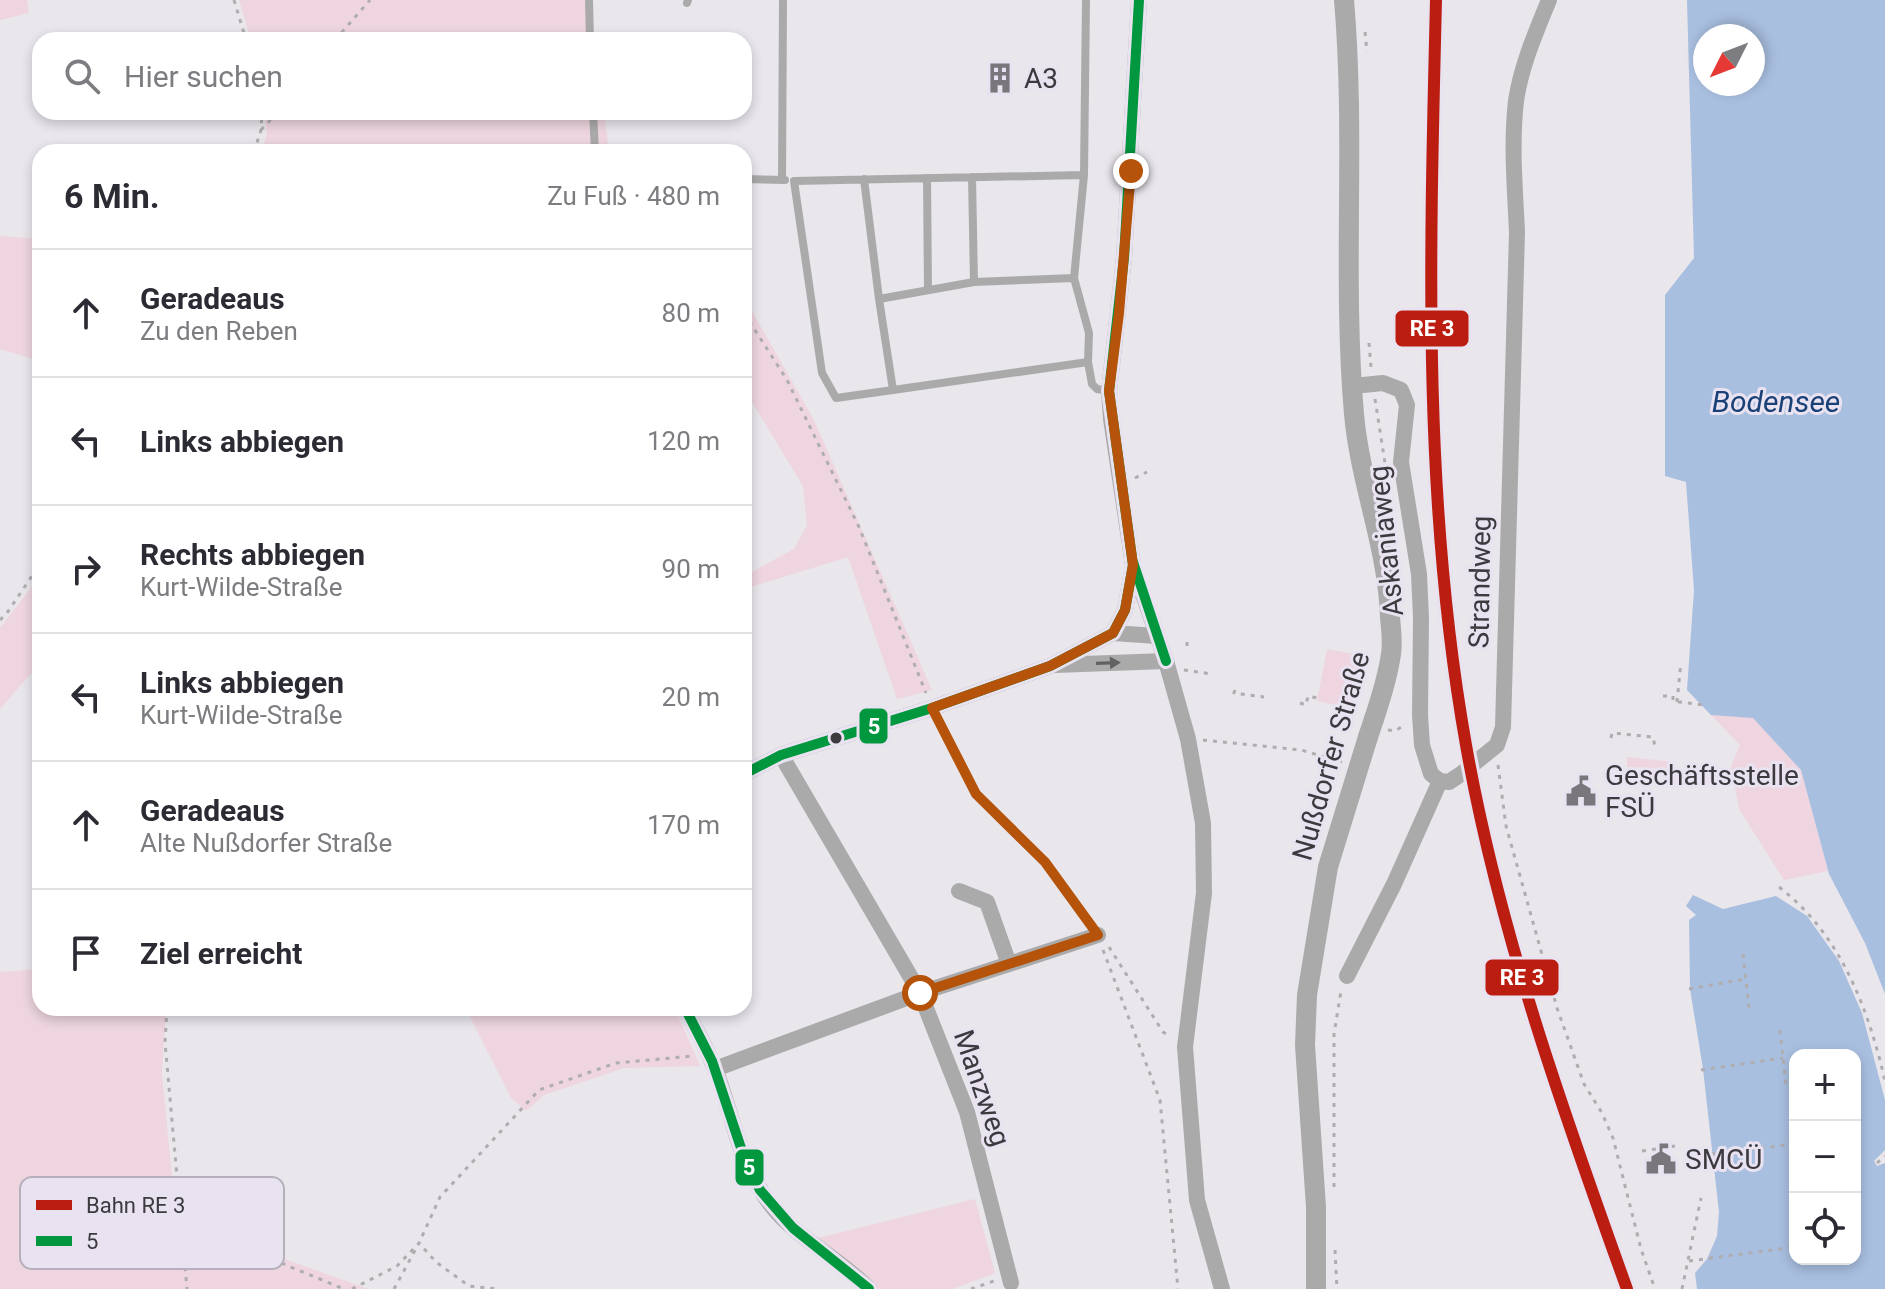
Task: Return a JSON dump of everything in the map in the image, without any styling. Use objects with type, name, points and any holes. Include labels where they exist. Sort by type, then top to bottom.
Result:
[{"type":"street","points":[[1139,0],[1124,258],[1109,391],[1133,565],[1188,739],[1203,823],[1204,893],[1185,1047],[1197,1200],[1222,1289]]},
{"type":"street","name":"Nußdorfer Straße","points":[[1316,1289],[1316,1207],[1305,1045],[1307,995],[1328,867],[1391,652],[1390,601],[1361,456],[1353,386],[1348,49],[1344,0]]},
{"type":"street","name":"Strandweg","points":[[1497,745],[1503,727],[1509,440],[1514,365],[1516,100],[1525,62],[1549,0]]},
{"type":"street","name":"Askaniaweg","points":[[1353,386],[1383,383],[1401,390],[1407,405],[1401,462],[1419,574],[1422,745],[1431,774],[1440,781]]},
{"type":"street","points":[[1113,633],[1125,610],[1133,565]]},
{"type":"street","points":[[752,770],[781,755],[932,708],[1050,666],[1113,633],[1157,636]]},
{"type":"street","points":[[1050,666],[1167,666]]},
{"type":"street","points":[[1347,976],[1394,884],[1440,781],[1449,782],[1497,745]]},
{"type":"street","name":"Manzweg","points":[[781,755],[920,993],[967,1112],[1010,1279]]},
{"type":"street","points":[[959,891],[987,902],[1009,964]]},
{"type":"street","points":[[712,1062],[1098,935]]},
{"type":"street","points":[[689,1016],[712,1062],[745,1163],[771,1205],[799,1233],[835,1258],[869,1289]]},
{"type":"lane","points":[[589,0],[590,32]]},
{"type":"lane","points":[[782,180],[783,0]]},
{"type":"lane","points":[[1086,0],[1084,175],[1074,278],[1089,333],[1088,362],[1092,384],[1097,389],[1109,391]]},
{"type":"lane","points":[[593,120],[595,144]]},
{"type":"lane","points":[[752,179],[1084,175]]},
{"type":"lane","points":[[972,177],[974,282]]},
{"type":"lane","points":[[927,178],[928,289]]},
{"type":"lane","points":[[864,179],[893,390]]},
{"type":"lane","points":[[794,181],[822,373],[836,398],[1088,362]]},
{"type":"lane","points":[[879,299],[974,282],[1074,278]]},
{"type":"path","points":[[234,0],[244,32]]},
{"type":"path","points":[[342,32],[370,0]]},
{"type":"path","points":[[257,144],[262,120]]},
{"type":"path","points":[[261,130],[270,120]]},
{"type":"path","points":[[752,325],[787,380],[859,527],[932,708],[976,794],[1045,862],[1112,950],[1163,1032],[1185,1047]]},
{"type":"path","points":[[0,620],[32,576]]},
{"type":"path","points":[[1677,702],[1681,662]]},
{"type":"path","points":[[1167,666],[1212,674]]},
{"type":"path","points":[[1235,690],[1234,693],[1264,697]]},
{"type":"path","points":[[1300,703],[1306,705],[1308,696],[1317,698]]},
{"type":"path","points":[[1663,696],[1673,696],[1673,701],[1677,702],[1704,705]]},
{"type":"path","points":[[1611,738],[1612,733],[1653,737],[1655,747]]},
{"type":"path","points":[[1188,739],[1301,750],[1348,764]]},
{"type":"path","points":[[1497,745],[1506,826],[1557,1008],[1584,1084],[1613,1138],[1641,1249],[1655,1289]]},
{"type":"path","points":[[1779,887],[1809,912],[1842,959],[1866,1011],[1885,1081]]},
{"type":"path","points":[[1098,935],[1160,1100],[1178,1289]]},
{"type":"path","points":[[1743,954],[1749,1008]]},
{"type":"path","points":[[1334,1169],[1334,1034],[1347,976]]},
{"type":"path","points":[[1689,989],[1745,979]]},
{"type":"path","points":[[167,1016],[165,1042],[177,1177]]},
{"type":"path","points":[[1780,1030],[1786,1085]]},
{"type":"path","points":[[1701,1070],[1783,1058]]},
{"type":"path","points":[[394,1289],[440,1197],[539,1090],[616,1063],[712,1062]]},
{"type":"path","points":[[1711,1154],[1789,1145]]},
{"type":"path","points":[[1642,1151],[1675,1146]]},
{"type":"path","points":[[1877,1163],[1885,1156]]},
{"type":"path","points":[[1682,1289],[1701,1198]]},
{"type":"path","points":[[1335,1242],[1337,1289]]},
{"type":"path","points":[[352,1289],[397,1266],[419,1243]]},
{"type":"path","points":[[419,1243],[436,1262],[469,1286],[498,1289]]},
{"type":"path","points":[[1689,1261],[1789,1248]]},
{"type":"path","points":[[284,1264],[344,1289]]},
{"type":"path","points":[[185,1269],[187,1289]]},
{"type":"path","points":[[971,1289],[1010,1279]]},
{"type":"shaded area","points":[[0,0],[27,0],[29,13],[0,20]]},
{"type":"shaded area","points":[[239,0],[588,0],[593,32],[249,32]]},
{"type":"shaded area","points":[[265,120],[605,120],[608,144],[264,144],[267,134]]},
{"type":"shaded area","points":[[0,236],[32,238],[32,359],[0,349]]},
{"type":"shaded area","points":[[752,311],[814,420],[932,690],[897,699],[848,557],[752,587],[752,572],[794,549],[807,525],[803,486],[752,402]]},
{"type":"shaded area","points":[[32,586],[32,672],[0,709],[0,628]]},
{"type":"shaded area","points":[[1327,649],[1358,655],[1347,707],[1317,701]]},
{"type":"shaded area","points":[[1711,715],[1753,717],[1801,769],[1828,871],[1784,880],[1739,809],[1731,766],[1740,745]]},
{"type":"shaded area","points":[[1627,757],[1674,762],[1670,769],[1627,767]]},
{"type":"shaded area","points":[[32,970],[32,1016],[166,1016],[162,1074],[172,1177],[20,1177],[20,1269],[284,1269],[284,1259],[368,1289],[0,1289],[0,972]]},
{"type":"shaded area","points":[[678,1016],[700,1066],[624,1068],[544,1095],[526,1111],[511,1098],[470,1017]]},
{"type":"shaded area","points":[[975,1199],[995,1273],[953,1289],[874,1289],[818,1238]]},
{"type":"water","name":"Bodensee","points":[[1687,0],[1885,0],[1885,994],[1865,943],[1829,874],[1801,770],[1753,718],[1711,715],[1687,690],[1694,590],[1686,482],[1665,476],[1665,295],[1694,258]]},
{"type":"water","points":[[1693,895],[1723,909],[1776,896],[1807,916],[1839,961],[1862,1013],[1885,1100],[1885,1150],[1874,1161],[1877,1166],[1885,1163],[1885,1289],[1697,1289],[1695,1273],[1707,1259],[1717,1236],[1719,1212],[1703,1069],[1690,989],[1689,920],[1696,915],[1686,906]]},
{"type":"transit line","name":"5","points":[[752,770],[781,755],[932,708],[1050,666],[1113,633],[1125,610],[1133,565],[1109,391],[1124,258],[1139,0]]},
{"type":"transit line","points":[[1436,0],[1432,373],[1442,559],[1452,652],[1466,745],[1496,884],[1535,1020],[1627,1289]]},
{"type":"transit line","name":"5","points":[[1132,559],[1166,661]]},
{"type":"transit line","name":"5","points":[[689,1016],[712,1061],[744,1157],[760,1190],[793,1228],[869,1289]]},
{"type":"place","name":"A3","points":[[1000,78]]},
{"type":"place","name":"Geschäftsstelle FSÜ","points":[[1581,791]]},
{"type":"place","name":"SMCÜ","points":[[1661,1159]]},
{"type":"route","points":[[920,993],[1098,935],[1045,862],[976,794],[932,708],[1050,666],[1113,633],[1125,610],[1133,565],[1109,391],[1131,171]]}]
